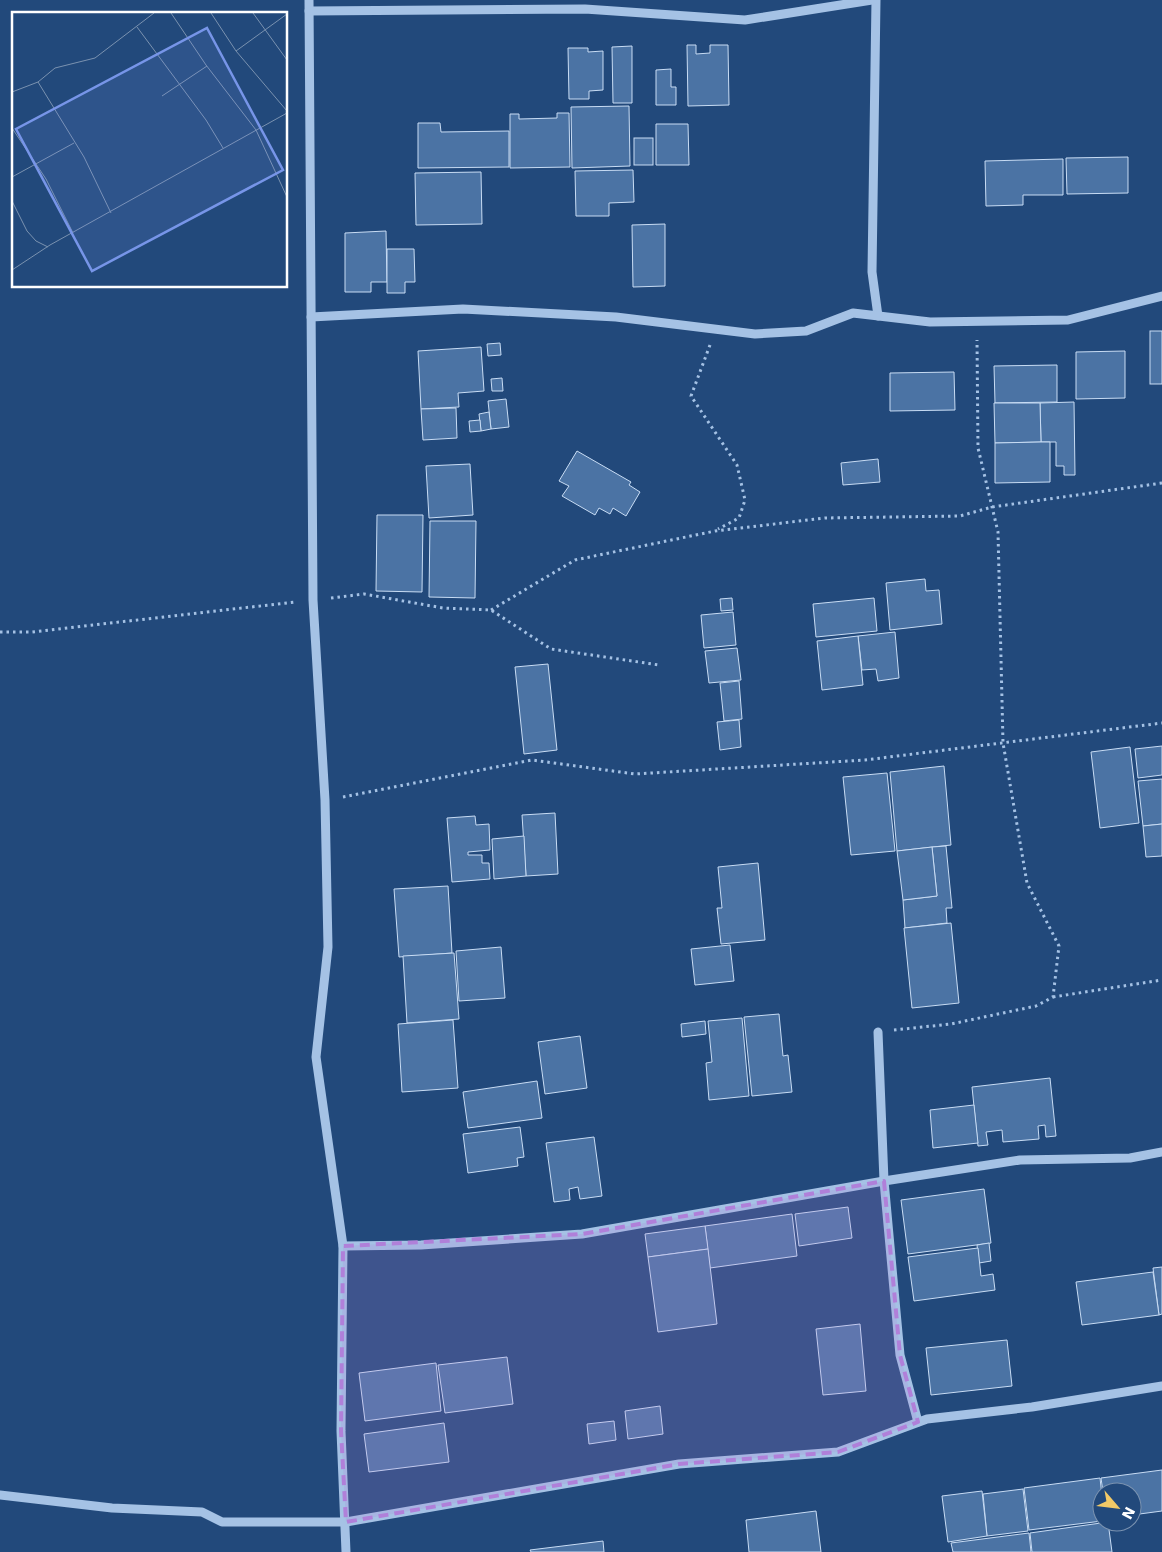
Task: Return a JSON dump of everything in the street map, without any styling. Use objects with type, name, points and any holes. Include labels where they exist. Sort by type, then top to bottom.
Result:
[{"type":"street","points":[[309,0],[313,600],[325,800],[328,947],[316,1057],[342,1246],[341,1431],[346,1552]]},
{"type":"street","points":[[309,11],[585,9],[746,20],[872,0]]},
{"type":"street","points":[[876,0],[872,272],[878,316]]},
{"type":"street","points":[[311,317],[463,309],[616,317],[755,334],[806,331],[853,313],[930,322],[1068,320],[1162,296]]},
{"type":"street","points":[[878,1032],[884,1181],[900,1356],[918,1422]]},
{"type":"street","points":[[342,1246],[421,1245],[582,1234],[884,1181],[1020,1160],[1130,1158],[1162,1152]]},
{"type":"street","points":[[0,1495],[112,1508],[202,1512],[222,1522],[346,1522],[679,1464],[838,1452],[928,1419],[1032,1406],[1162,1386]]},
{"type":"path","points":[[976,321],[978,448],[998,532],[1003,742],[1027,883],[1059,946],[1053,997]]},
{"type":"path","points":[[715,330],[691,396],[737,466],[746,500],[739,518],[715,530]]},
{"type":"path","points":[[491,610],[575,560],[715,530],[825,518],[960,516],[992,507],[1162,483]]},
{"type":"path","points":[[325,800],[532,760],[635,774],[865,760],[1162,723]]},
{"type":"path","points":[[878,1032],[951,1024],[1036,1006],[1053,997],[1162,980]]},
{"type":"highlighted area","points":[[884,1181],[900,1355],[918,1422],[838,1452],[679,1464],[346,1522],[341,1431],[343,1246],[582,1234]]},
{"type":"building","points":[[687,45],[696,45],[696,54],[710,53],[710,45],[728,45],[729,105],[688,106]]},
{"type":"building","points":[[632,46],[632,103],[613,103],[612,47]]},
{"type":"building","points":[[568,48],[588,48],[588,52],[603,51],[603,90],[589,91],[589,99],[569,99]]},
{"type":"building","points":[[671,69],[671,87],[676,87],[676,105],[656,105],[656,70]]},
{"type":"building","points":[[629,106],[630,166],[572,168],[571,107]]},
{"type":"building","points":[[557,113],[569,113],[570,167],[510,168],[510,114],[519,114],[519,119],[557,118]]},
{"type":"building","points":[[418,123],[440,123],[441,132],[509,131],[509,167],[418,168]]},
{"type":"building","points":[[656,124],[688,124],[689,165],[656,165]]},
{"type":"building","points":[[634,138],[653,138],[653,165],[634,165]]},
{"type":"building","points":[[1128,157],[1128,193],[1067,194],[1066,158]]},
{"type":"building","points":[[1063,159],[1063,195],[1023,195],[1023,205],[986,206],[985,161]]},
{"type":"building","points":[[633,170],[634,202],[609,203],[609,216],[576,216],[575,171]]},
{"type":"building","points":[[481,172],[482,224],[416,225],[415,173]]},
{"type":"building","points":[[665,224],[665,286],[633,287],[632,225]]},
{"type":"building","points":[[386,231],[387,282],[371,282],[371,292],[345,292],[345,233]]},
{"type":"building","points":[[387,249],[414,249],[415,282],[405,282],[405,293],[387,293]]},
{"type":"building","points":[[1150,331],[1162,331],[1162,384],[1150,384]]},
{"type":"building","points":[[500,343],[501,355],[488,356],[487,344]]},
{"type":"building","points":[[481,347],[484,391],[458,393],[459,407],[421,409],[418,351]]},
{"type":"building","points":[[1125,351],[1125,398],[1076,399],[1076,352]]},
{"type":"building","points":[[1057,365],[1057,402],[995,403],[994,366]]},
{"type":"building","points":[[954,372],[955,410],[890,411],[890,373]]},
{"type":"building","points":[[502,378],[503,391],[492,391],[491,379]]},
{"type":"building","points":[[506,399],[509,427],[491,429],[488,401]]},
{"type":"building","points":[[1074,402],[1075,475],[1064,475],[1064,466],[1056,466],[1056,442],[1041,442],[1040,403]]},
{"type":"building","points":[[994,403],[1040,403],[1041,442],[995,443]]},
{"type":"building","points":[[456,408],[457,438],[423,440],[421,409]]},
{"type":"building","points":[[489,412],[491,429],[481,431],[479,414]]},
{"type":"building","points":[[480,420],[481,431],[470,432],[469,421]]},
{"type":"building","points":[[1050,442],[1050,482],[995,483],[995,443]]},
{"type":"building","points":[[577,451],[631,482],[629,485],[640,492],[626,516],[613,508],[610,514],[599,508],[595,515],[562,496],[569,486],[559,481]]},
{"type":"building","points":[[878,459],[880,482],[843,485],[841,463]]},
{"type":"building","points":[[470,464],[473,515],[429,518],[426,466]]},
{"type":"building","points":[[377,515],[423,515],[422,592],[376,591]]},
{"type":"building","points":[[430,521],[476,521],[475,598],[429,597]]},
{"type":"building","points":[[925,579],[926,591],[939,590],[942,624],[890,630],[886,583]]},
{"type":"building","points":[[732,598],[733,610],[721,611],[720,599]]},
{"type":"building","points":[[874,598],[877,631],[816,637],[813,604]]},
{"type":"building","points":[[733,612],[736,645],[704,648],[701,615]]},
{"type":"building","points":[[895,632],[899,678],[878,681],[876,669],[862,670],[858,636]]},
{"type":"building","points":[[858,636],[863,685],[822,690],[817,641]]},
{"type":"building","points":[[737,648],[741,680],[709,683],[705,651]]},
{"type":"building","points":[[548,664],[557,750],[524,754],[515,667]]},
{"type":"building","points":[[739,681],[742,719],[724,721],[720,683]]},
{"type":"building","points":[[739,720],[741,747],[720,750],[717,722]]},
{"type":"building","points":[[1162,746],[1162,775],[1138,778],[1135,749]]},
{"type":"building","points":[[1130,747],[1139,823],[1100,828],[1091,752]]},
{"type":"building","points":[[944,766],[951,845],[897,851],[890,772]]},
{"type":"building","points":[[887,773],[895,851],[851,855],[843,777]]},
{"type":"building","points":[[1162,779],[1162,824],[1143,826],[1138,781]]},
{"type":"building","points":[[555,813],[558,874],[526,876],[522,815]]},
{"type":"building","points":[[475,816],[476,825],[489,824],[490,850],[468,852],[468,855],[482,855],[482,863],[489,863],[490,879],[452,882],[447,818]]},
{"type":"building","points":[[1162,824],[1162,856],[1146,857],[1143,826]]},
{"type":"building","points":[[524,836],[526,876],[494,879],[492,839]]},
{"type":"building","points":[[946,846],[952,908],[946,908],[947,923],[905,928],[903,900],[937,896],[932,847]]},
{"type":"building","points":[[932,847],[937,896],[903,900],[897,851]]},
{"type":"building","points":[[758,863],[765,940],[721,944],[717,908],[722,908],[718,867]]},
{"type":"building","points":[[448,886],[452,953],[399,957],[394,889]]},
{"type":"building","points":[[951,923],[959,1003],[912,1008],[904,928]]},
{"type":"building","points":[[730,945],[734,981],[695,985],[691,949]]},
{"type":"building","points":[[501,947],[505,998],[459,1001],[456,951]]},
{"type":"building","points":[[454,953],[459,1019],[407,1023],[403,956]]},
{"type":"building","points":[[779,1014],[783,1056],[788,1055],[792,1092],[752,1096],[744,1017]]},
{"type":"building","points":[[742,1018],[749,1096],[709,1100],[706,1063],[712,1062],[708,1021]]},
{"type":"building","points":[[453,1020],[458,1088],[402,1092],[398,1024]]},
{"type":"building","points":[[705,1021],[706,1034],[682,1037],[681,1024]]},
{"type":"building","points":[[580,1036],[587,1088],[545,1094],[538,1042]]},
{"type":"building","points":[[1050,1078],[1056,1136],[1046,1137],[1045,1125],[1038,1126],[1039,1139],[1003,1142],[1002,1130],[986,1132],[988,1145],[978,1146],[972,1087]]},
{"type":"building","points":[[537,1081],[542,1118],[468,1128],[463,1092]]},
{"type":"building","points":[[974,1105],[978,1143],[933,1148],[930,1110]]},
{"type":"building","points":[[520,1127],[524,1157],[517,1158],[518,1166],[468,1173],[463,1134]]},
{"type":"building","points":[[594,1137],[602,1196],[580,1199],[578,1187],[569,1189],[570,1200],[554,1202],[546,1143]]},
{"type":"building","points":[[984,1189],[991,1243],[908,1254],[901,1200]]},
{"type":"building","points":[[848,1207],[852,1238],[799,1246],[795,1214]]},
{"type":"building","points":[[792,1214],[797,1256],[710,1268],[705,1226]]},
{"type":"building","points":[[705,1226],[708,1249],[648,1257],[645,1234]]},
{"type":"building","points":[[989,1243],[991,1261],[979,1263],[977,1245]]},
{"type":"building","points":[[978,1248],[981,1276],[993,1274],[995,1290],[914,1301],[908,1257]]},
{"type":"building","points":[[708,1249],[717,1324],[658,1332],[648,1257]]},
{"type":"building","points":[[1162,1267],[1162,1314],[1159,1315],[1153,1268]]},
{"type":"building","points":[[1153,1272],[1159,1315],[1082,1325],[1076,1282]]},
{"type":"building","points":[[860,1324],[866,1391],[823,1395],[816,1329]]},
{"type":"building","points":[[1007,1340],[1012,1386],[931,1395],[926,1348]]},
{"type":"building","points":[[507,1357],[513,1404],[445,1413],[438,1365]]},
{"type":"building","points":[[436,1363],[441,1411],[365,1421],[359,1373]]},
{"type":"building","points":[[660,1406],[663,1434],[628,1439],[625,1411]]},
{"type":"building","points":[[614,1421],[616,1440],[589,1444],[587,1424]]},
{"type":"building","points":[[444,1423],[449,1462],[369,1472],[364,1434]]},
{"type":"building","points":[[1162,1470],[1162,1511],[1142,1514],[1142,1482],[1102,1482],[1101,1478]]},
{"type":"building","points":[[1100,1478],[1100,1482],[1092,1482],[1092,1522],[1029,1530],[1024,1488]]},
{"type":"building","points":[[1023,1489],[1028,1531],[987,1536],[983,1494]]},
{"type":"building","points":[[982,1491],[987,1536],[948,1542],[942,1496]]},
{"type":"building","points":[[816,1511],[821,1552],[749,1552],[746,1520]]},
{"type":"building","points":[[1092,1524],[1092,1532],[1109,1532],[1112,1552],[1032,1552],[1030,1533]]},
{"type":"building","points":[[1029,1533],[1031,1552],[953,1552],[951,1543]]},
{"type":"building","points":[[603,1541],[604,1552],[531,1552],[530,1550]]}]
